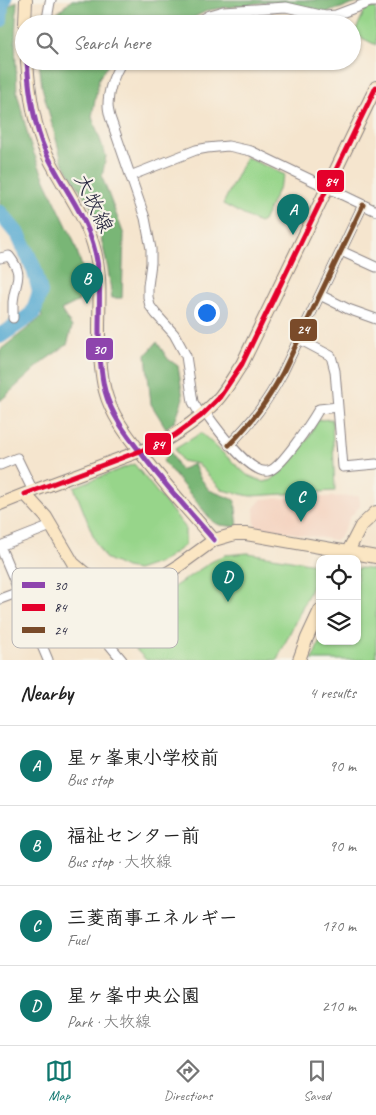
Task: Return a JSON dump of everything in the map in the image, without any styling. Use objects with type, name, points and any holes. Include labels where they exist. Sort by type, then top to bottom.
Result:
[{"type":"street","points":[[48,15],[51,0]]},
{"type":"street","points":[[336,15],[370,2],[376,2]]},
{"type":"street","points":[[209,15],[222,11],[286,7],[321,15]]},
{"type":"street","name":"大牧線","points":[[28,70],[40,138],[53,167],[83,218],[100,270],[99,355],[108,399],[120,424],[152,468],[214,540]]},
{"type":"street","points":[[118,70],[108,105],[110,117],[145,218],[152,263],[148,292],[150,306],[174,334],[186,356],[193,402],[229,445],[262,471],[271,471],[278,465],[306,430],[319,409],[338,407]]},
{"type":"street","points":[[0,504],[159,444],[191,424],[219,398],[242,364],[376,87]]},
{"type":"street","points":[[130,176],[196,150],[228,146],[252,151],[376,211]]},
{"type":"street","points":[[229,445],[254,418],[272,394],[363,205]]},
{"type":"street","points":[[341,251],[376,267]]},
{"type":"street","points":[[0,258],[10,256],[15,262],[19,275],[13,302],[13,318]]},
{"type":"street","points":[[320,295],[348,309],[376,319]]},
{"type":"street","points":[[299,339],[331,356],[335,371],[342,467],[376,464]]},
{"type":"street","points":[[0,465],[18,458],[29,493],[46,517],[70,559],[79,568]]},
{"type":"street","points":[[346,555],[361,526],[376,512]]},
{"type":"street","points":[[12,575],[0,546],[51,526]]},
{"type":"street","points":[[175,568],[214,540],[235,534],[246,534],[340,555]]},
{"type":"street","points":[[361,557],[376,557]]},
{"type":"street","points":[[72,568],[73,563]]},
{"type":"street","points":[[0,599],[12,595]]},
{"type":"street","points":[[299,660],[316,619]]},
{"type":"street","points":[[43,648],[48,660]]},
{"type":"street","points":[[112,648],[122,660]]},
{"type":"shaded area","points":[[359,496],[360,506],[350,517],[338,539],[335,540],[255,527],[254,508],[262,499]]},
{"type":"green space","points":[[72,0],[367,0],[325,13],[267,2],[209,10],[199,15],[55,14]]},
{"type":"green space","points":[[17,1],[15,15],[15,70],[17,92],[30,144],[73,239],[84,273],[79,301],[61,310],[72,327],[67,345],[45,360],[0,401],[0,350],[42,317],[23,244],[0,221],[0,12]]},
{"type":"green space","points":[[376,7],[376,45],[361,38],[361,19],[365,10]]},
{"type":"green space","points":[[40,70],[105,70],[99,78],[92,117],[106,156],[102,177],[124,235],[122,298],[112,298],[108,269],[96,215],[62,161],[42,87]]},
{"type":"green space","points":[[246,157],[285,175],[263,221],[259,223],[223,204]]},
{"type":"green space","points":[[157,342],[168,359],[178,366],[183,398],[175,421],[166,428],[151,404],[146,355]]},
{"type":"green space","points":[[332,419],[335,491],[250,496],[222,490],[198,464],[182,461],[175,449],[201,433],[247,475],[264,482],[272,480],[308,439],[318,420]]},
{"type":"green space","points":[[170,451],[180,470],[194,464],[199,476],[209,490],[235,500],[238,527],[220,525],[213,522],[163,461]]},
{"type":"green space","points":[[134,464],[185,527],[185,545],[161,562],[143,568],[126,568],[105,558],[96,543],[74,487]]},
{"type":"green space","points":[[248,553],[316,565],[316,578],[277,660],[146,660],[135,648],[178,648],[178,584],[225,555]]},
{"type":"green space","points":[[361,568],[376,570],[376,660],[312,660],[318,645],[361,645]]},
{"type":"waterway","points":[[0,20],[1,3],[4,0]]},
{"type":"waterway","points":[[0,213],[19,236],[34,269],[40,292],[33,313],[0,336]]},
{"type":"transit line","name":"30","points":[[28,70],[32,107],[41,140],[83,219],[97,258],[99,273],[100,357],[103,383],[111,408],[135,446],[214,540]]},
{"type":"transit line","name":"84","points":[[25,494],[159,444],[201,416],[219,398],[242,364],[376,87]]},
{"type":"transit line","name":"24","points":[[229,445],[265,403],[282,374],[363,205]]},
{"type":"place","name":"星ヶ峯東小学校前","points":[[293,235]]},
{"type":"place","name":"福祉センター前","points":[[87,304]]},
{"type":"place","name":"三菱商事エネルギー","points":[[301,522]]},
{"type":"place","name":"星ヶ峯中央公園","points":[[228,602]]}]
